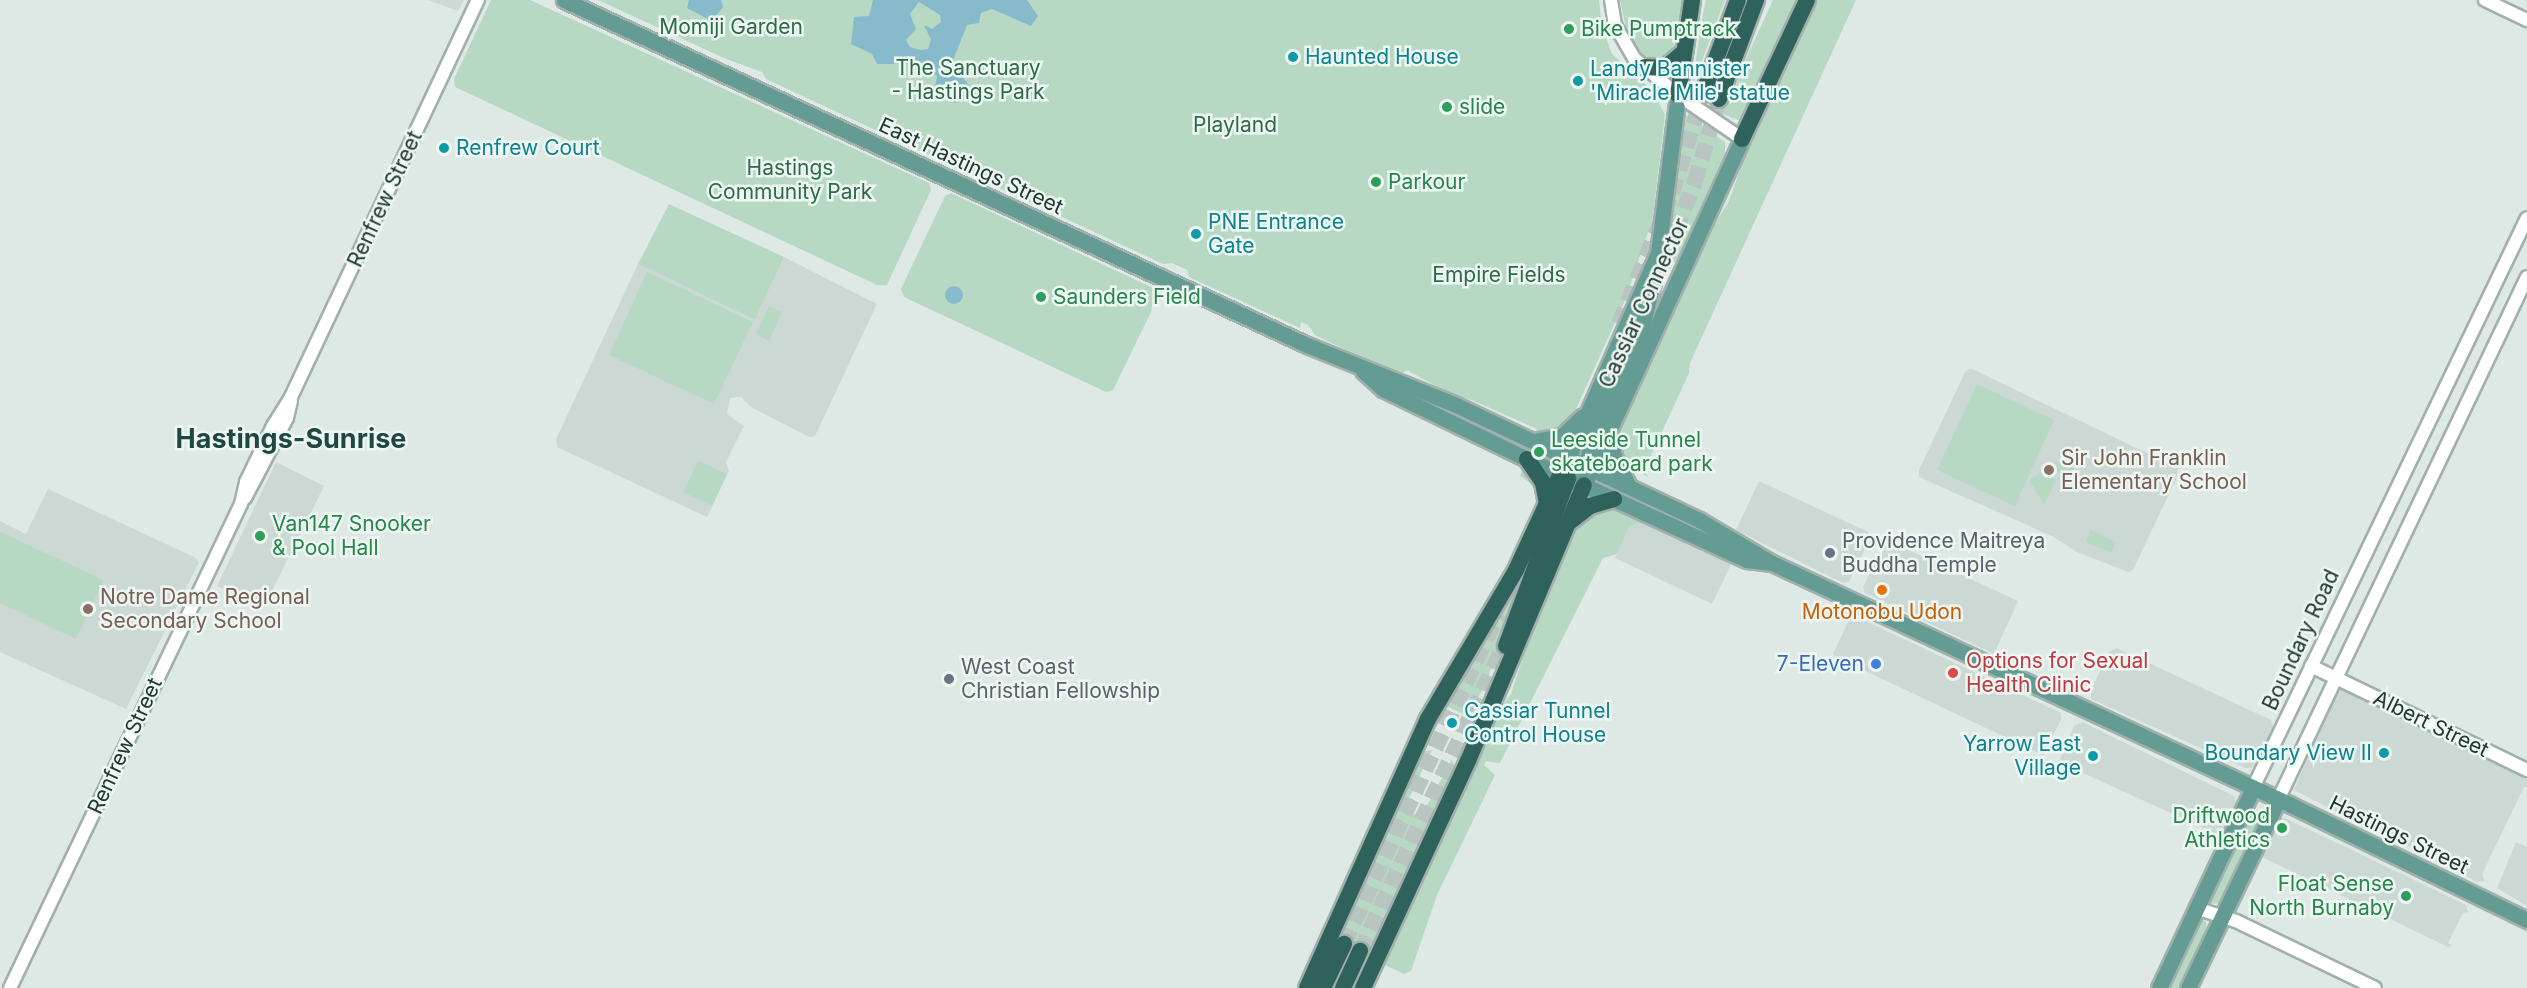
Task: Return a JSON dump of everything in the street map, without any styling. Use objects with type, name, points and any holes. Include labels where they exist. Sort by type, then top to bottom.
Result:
[{"type":"highway","points":[[1678,95],[1692,0]]},
{"type":"highway","points":[[1702,94],[1738,0]]},
{"type":"highway","points":[[1719,99],[1756,0]]},
{"type":"highway","points":[[1740,40],[1762,0]]},
{"type":"highway","points":[[1742,139],[1807,0]]},
{"type":"highway","points":[[1645,67],[1665,68],[1683,52]]},
{"type":"highway","points":[[1527,459],[1543,483],[1547,504]]},
{"type":"highway","points":[[1306,988],[1428,719],[1502,595],[1547,504],[1564,476]]},
{"type":"highway","points":[[1504,671],[1505,650],[1564,476]]},
{"type":"highway","points":[[1363,988],[1468,760],[1584,485]]},
{"type":"highway","points":[[1568,523],[1590,506],[1614,499]]},
{"type":"highway","points":[[1323,988],[1344,944]]},
{"type":"highway","points":[[1343,988],[1360,951]]},
{"type":"main road","name":"East Hastings Street","points":[[564,0],[1361,369],[1403,380],[1588,466],[1751,547],[1772,563],[2253,788]]},
{"type":"main road","name":"Cassiar Connector","points":[[1568,457],[1658,254],[1678,95]]},
{"type":"main road","name":"Cassiar Connector","points":[[1588,466],[1609,431],[1742,139]]},
{"type":"main road","points":[[1584,485],[1588,466],[1646,314],[1658,254]]},
{"type":"main road","name":"East Hastings Street","points":[[1361,369],[1383,389],[1527,459],[1747,560],[1772,563]]},
{"type":"main road","points":[[1534,441],[1562,436],[1590,407]]},
{"type":"main road","points":[[1609,431],[1614,457],[1629,486]]},
{"type":"main road","points":[[1564,476],[1568,457]]},
{"type":"main road","name":"Hastings Street","points":[[2253,788],[2527,921]]},
{"type":"main road","name":"Boundary Road","points":[[2159,988],[2253,788]]},
{"type":"main road","points":[[2188,988],[2278,800]]},
{"type":"street","name":"Renfrew Street","points":[[10,988],[241,504],[259,476],[287,418],[291,397],[478,0]]},
{"type":"street","points":[[1611,0],[1619,36],[1645,67],[1678,95],[1742,139]]},
{"type":"street","points":[[2485,0],[2527,20]]},
{"type":"street","name":"Boundary Road","points":[[2253,788],[2527,218]]},
{"type":"street","points":[[2278,800],[2527,277]]},
{"type":"street","name":"Albert Street","points":[[2311,666],[2527,770]]},
{"type":"street","points":[[2196,908],[2223,917],[2375,988]]},
{"type":"shaded area","points":[[428,0],[464,0],[458,11]]},
{"type":"shaded area","points":[[784,257],[877,304],[815,436],[809,437],[751,407],[741,397],[730,398],[727,414],[744,426],[726,462],[729,471],[707,517],[557,447],[556,439],[638,264],[755,320]]},
{"type":"shaded area","name":"Sir John Franklin Elementary School","points":[[1970,368],[2178,468],[2177,477],[2133,570],[2128,572],[2077,552],[2052,536],[1919,477],[1919,470],[1965,372]]},
{"type":"shaded area","points":[[276,462],[324,486],[264,607],[217,586]]},
{"type":"shaded area","points":[[1759,481],[1868,532],[1870,539],[1849,582],[1843,583],[1736,530]]},
{"type":"shaded area","name":"Notre Dame Regional Secondary School","points":[[48,489],[194,557],[199,562],[126,709],[0,652],[0,521],[26,534]]},
{"type":"shaded area","points":[[1642,520],[1733,560],[1712,604],[1615,558],[1628,529]]},
{"type":"shaded area","points":[[1891,542],[2018,601],[1994,654],[1865,593],[1863,587],[1883,546]]},
{"type":"shaded area","points":[[1857,617],[2061,713],[2061,720],[2043,755],[1836,657],[1833,654],[1849,620]]},
{"type":"shaded area","points":[[2117,648],[2271,720],[2273,728],[2252,768],[2245,768],[2091,699],[2091,690],[2109,652]]},
{"type":"shaded area","points":[[2342,689],[2527,778],[2527,787],[2524,787],[2482,874],[2485,881],[2476,882],[2445,862],[2390,839],[2294,790],[2336,692]]},
{"type":"shaded area","points":[[2082,722],[2234,796],[2236,803],[2221,836],[2059,762],[2074,726]]},
{"type":"shaded area","points":[[2277,818],[2285,818],[2466,905],[2468,912],[2463,913],[2448,943],[2452,945],[2448,947],[2258,855]]},
{"type":"shaded area","points":[[2516,842],[2527,847],[2527,906],[2497,888]]},
{"type":"green space","name":"Hastings Community Park","points":[[491,0],[530,0],[929,183],[931,190],[887,285],[877,285],[455,87],[454,79]]},
{"type":"green space","points":[[598,0],[1599,0],[1602,27],[1612,54],[1653,91],[1665,115],[1653,217],[1626,298],[1572,418],[1559,428],[1536,487],[1520,476],[1537,429],[1474,401],[1448,393],[1407,370],[1402,373],[1342,348],[1315,335],[1308,325],[1301,322],[1300,328],[1189,277],[1187,270],[1172,263],[1163,264],[766,79],[762,72],[726,59]]},
{"type":"green space","points":[[1620,0],[1682,0],[1674,46],[1666,58],[1651,60],[1641,54],[1627,34]]},
{"type":"green space","points":[[1706,0],[1725,0],[1692,87],[1702,19]]},
{"type":"green space","points":[[1773,0],[1798,0],[1741,121],[1720,113],[1688,88],[1731,104],[1740,72]]},
{"type":"green space","points":[[1814,0],[1856,0],[1690,363],[1689,373],[1645,469],[1648,477],[1629,466],[1623,457],[1619,444],[1621,426],[1707,236],[1729,201],[1749,144]]},
{"type":"green space","points":[[1686,115],[1725,142],[1725,153],[1676,263],[1667,259]]},
{"type":"green space","name":"Hastings Community Park","points":[[951,193],[1155,289],[1151,312],[1113,390],[1106,392],[904,297],[901,289],[945,196]]},
{"type":"green space","name":"Hastings Community Park","points":[[669,204],[784,257],[755,320],[638,264]]},
{"type":"green space","points":[[647,272],[753,322],[714,404],[609,355]]},
{"type":"green space","points":[[769,306],[782,312],[769,341],[756,334]]},
{"type":"green space","points":[[1977,384],[2054,420],[2015,506],[1937,470]]},
{"type":"green space","points":[[2067,460],[2074,464],[2074,477],[2049,469],[2051,464]]},
{"type":"green space","points":[[698,461],[727,474],[712,506],[683,492]]},
{"type":"green space","points":[[2041,472],[2048,472],[2056,480],[2044,505],[2029,480]]},
{"type":"green space","points":[[1611,508],[1642,520],[1628,529],[1617,554],[1603,558],[1500,763],[1486,761],[1484,765],[1495,775],[1437,895],[1411,971],[1404,974],[1381,963],[1497,713],[1511,694],[1537,614],[1578,521],[1583,515]]},
{"type":"green space","points":[[2091,530],[2116,542],[2111,553],[2086,542]]},
{"type":"green space","points":[[0,532],[104,580],[76,639],[0,603]]},
{"type":"green space","points":[[1515,583],[1522,587],[1485,685],[1468,716],[1444,705]]},
{"type":"green space","points":[[1432,750],[1404,809],[1421,817],[1452,759],[1456,770],[1371,951],[1335,934],[1406,784],[1426,751]]},
{"type":"green space","points":[[2250,812],[2257,815],[2256,827],[2221,903],[2211,904],[2208,895]]},
{"type":"green space","points":[[2198,919],[2206,921],[2207,930],[2180,988],[2164,988]]},
{"type":"water","points":[[689,0],[721,0],[723,7],[713,20],[708,19],[687,8]]},
{"type":"water","points":[[873,0],[1027,0],[1038,16],[1031,26],[992,9],[981,13],[979,23],[967,25],[952,63],[971,88],[966,100],[955,103],[938,95],[935,88],[937,76],[930,71],[916,64],[877,64],[872,54],[851,44],[854,17],[869,16]],"holes":[[[919,2],[940,15],[941,22],[932,29],[924,25],[931,40],[928,49],[910,47],[906,40],[916,29],[910,14]]]},
{"type":"water","points":[[954,286],[960,289],[963,295],[960,301],[954,304],[948,301],[945,295],[948,289]]},
{"type":"tunnel","points":[[1619,324],[1672,193],[1703,94]]},
{"type":"tunnel","points":[[1649,298],[1695,182],[1719,99]]},
{"type":"tunnel","points":[[1344,944],[1498,613]]},
{"type":"tunnel","points":[[1360,951],[1510,632]]},
{"type":"place","name":"Bike Pumptrack","points":[[1569,29]]},
{"type":"place","name":"Haunted House","points":[[1293,57]]},
{"type":"place","name":"Landy Bannister 'Miracle Mile' statue","points":[[1578,81]]},
{"type":"place","name":"slide","points":[[1447,107]]},
{"type":"place","name":"Renfrew Court","points":[[444,148]]},
{"type":"place","name":"Parkour","points":[[1376,182]]},
{"type":"place","name":"PNE Entrance Gate","points":[[1196,234]]},
{"type":"place","name":"Saunders Field","points":[[1041,297]]},
{"type":"place","name":"Leeside Tunnel skateboard park","points":[[1539,452]]},
{"type":"place","name":"Sir John Franklin Elementary School","points":[[2049,470]]},
{"type":"place","name":"Van147 Snooker & Pool Hall","points":[[260,536]]},
{"type":"place","name":"Providence Maitreya Buddha Temple","points":[[1830,553]]},
{"type":"place","name":"Motonobu Udon","points":[[1882,590]]},
{"type":"place","name":"Notre Dame Regional Secondary School","points":[[88,609]]},
{"type":"place","name":"7-Eleven","points":[[1876,664]]},
{"type":"place","name":"Options for Sexual Health Clinic","points":[[1953,673]]},
{"type":"place","name":"West Coast Christian Fellowship","points":[[949,679]]},
{"type":"place","name":"Cassiar Tunnel Control House","points":[[1452,723]]},
{"type":"place","name":"Boundary View II","points":[[2384,753]]},
{"type":"place","name":"Yarrow East Village","points":[[2093,756]]},
{"type":"place","name":"Driftwood Athletics","points":[[2282,828]]},
{"type":"place","name":"Float Sense North Burnaby","points":[[2406,896]]},
{"type":"district","name":"Hastings-Sunrise","points":[[291,439]]},
{"type":"park label","name":"Momiji Garden","points":[[731,27]]},
{"type":"park label","name":"The Sanctuary - Hastings Park","points":[[968,80]]},
{"type":"park label","name":"Playland","points":[[1235,125]]},
{"type":"park label","name":"Empire Fields","points":[[1499,275]]}]
